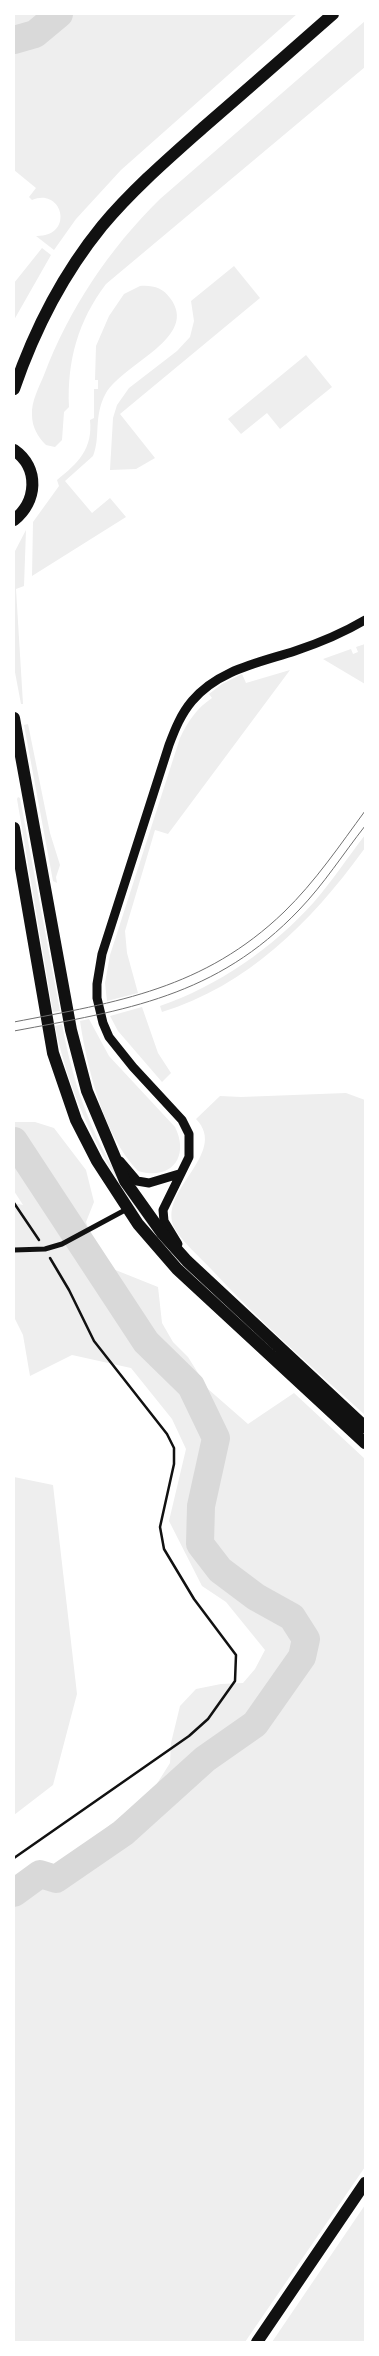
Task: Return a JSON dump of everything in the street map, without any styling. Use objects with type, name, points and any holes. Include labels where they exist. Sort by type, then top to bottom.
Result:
[{"type":"main road","points":[[14,389],[27,353],[57,293],[89,243],[113,214],[154,171],[333,14]]},
{"type":"main road","points":[[14,450],[26,463],[32,478],[30,501],[16,520]]},
{"type":"main road","points":[[14,718],[76,1050],[93,1108],[125,1181],[142,1206],[188,1261],[365,1427]]},
{"type":"main road","points":[[14,828],[40,988],[56,1066],[86,1141],[127,1209],[177,1270],[365,1443]]},
{"type":"main road","points":[[257,2342],[365,2183]]},
{"type":"street","points":[[188,1261],[164,1221],[163,1215],[167,1200],[190,1152],[190,1140],[185,1124],[114,1044],[103,1024],[97,998],[97,984],[102,954],[169,745],[180,720],[193,700],[220,678],[240,668],[336,635],[365,620]]},
{"type":"street","points":[[114,1153],[137,1182],[149,1184],[179,1174]]},
{"type":"street","points":[[14,1250],[45,1249],[62,1244],[127,1209]]},
{"type":"path","points":[[14,1203],[45,1249],[69,1290],[94,1341],[167,1434],[174,1448],[174,1464],[160,1527],[164,1549],[194,1599],[236,1655],[235,1681],[208,1719],[189,1736],[14,1858]]},
{"type":"shaded area","points":[[14,14],[297,14],[121,170],[76,219],[54,250],[36,236],[48,234],[56,229],[60,222],[60,213],[57,206],[51,200],[43,198],[32,200],[29,197],[36,188],[14,170]]},
{"type":"shaded area","points":[[365,21],[365,67],[106,284],[88,312],[76,342],[70,374],[69,407],[64,412],[62,440],[55,447],[46,445],[34,428],[32,419],[36,395],[54,351],[78,303],[107,259],[141,218],[160,199]]},
{"type":"shaded area","points":[[42,248],[51,255],[14,320],[14,283]]},
{"type":"shaded area","points":[[234,266],[260,298],[120,414],[155,458],[136,469],[110,470],[113,418],[117,405],[129,388],[177,351],[190,337],[194,321],[191,301]]},
{"type":"shaded area","points":[[140,286],[157,288],[170,298],[177,312],[175,325],[168,337],[156,349],[115,382],[106,393],[98,418],[97,441],[93,456],[65,481],[92,513],[110,498],[126,517],[32,576],[33,522],[59,486],[57,480],[77,461],[89,439],[90,420],[94,418],[94,389],[98,389],[98,380],[95,380],[96,346],[109,316],[124,294]]},
{"type":"shaded area","points":[[306,355],[332,387],[280,429],[267,413],[241,434],[228,419]]},
{"type":"shaded area","points":[[26,530],[24,586],[16,589],[23,704],[21,704],[14,667],[14,553]]},
{"type":"shaded area","points":[[365,644],[365,684],[323,659],[351,649],[353,654],[358,652],[356,647]]},
{"type":"shaded area","points":[[290,670],[168,834],[155,830],[125,931],[127,953],[138,993],[107,1001],[105,983],[110,955],[180,738],[186,726],[193,715],[212,698],[209,694],[222,684],[242,674],[246,683]]},
{"type":"shaded area","points":[[28,724],[50,833],[60,865],[56,877],[57,883],[53,881],[24,725]]},
{"type":"shaded area","points":[[18,797],[20,798],[60,1011],[53,1012]]},
{"type":"shaded area","points":[[365,835],[365,848],[342,878],[299,927],[275,948],[222,986],[193,1001],[162,1012],[160,1006],[203,988],[243,964],[281,935],[314,902]]},
{"type":"shaded area","points":[[142,1007],[158,1053],[171,1073],[162,1082],[118,1031],[110,1016]]},
{"type":"shaded area","points":[[89,1019],[109,1056],[175,1127],[179,1138],[179,1157],[175,1164],[160,1173],[138,1171],[126,1156],[107,1121],[92,1080],[83,1040],[80,1021]]},
{"type":"shaded area","points":[[62,1024],[76,1084],[96,1136],[123,1185],[157,1236],[122,1188],[93,1137],[81,1110],[62,1055],[55,1026]]},
{"type":"shaded area","points":[[346,1093],[365,1100],[365,1415],[267,1326],[192,1250],[175,1229],[172,1215],[175,1201],[199,1159],[204,1146],[204,1132],[196,1119],[220,1096]]},
{"type":"shaded area","points":[[14,1122],[35,1122],[54,1128],[86,1170],[94,1202],[86,1222],[95,1248],[108,1267],[158,1287],[162,1323],[173,1342],[188,1357],[208,1389],[248,1424],[294,1393],[365,1459],[365,2167],[245,2342],[14,2342],[14,1907],[51,1876],[60,1864],[151,1793],[170,1763],[171,1743],[180,1706],[196,1689],[221,1684],[243,1683],[255,1669],[265,1650],[226,1602],[202,1586],[169,1521],[186,1449],[172,1419],[131,1368],[72,1355],[30,1376],[23,1335],[14,1317],[14,1203],[23,1205],[14,1191]]},
{"type":"shaded area","points":[[14,1477],[53,1485],[77,1694],[53,1785],[14,1815]]},
{"type":"shaded area","points":[[365,2205],[365,2342],[272,2342]]},
{"type":"waterway","points":[[14,40],[35,34],[59,14]]},
{"type":"waterway","points":[[14,1141],[146,1342],[191,1386],[216,1438],[201,1506],[200,1544],[220,1570],[256,1597],[292,1617],[306,1639],[302,1657],[255,1724],[205,1759],[123,1833],[56,1879],[40,1874],[14,1893]]},
{"type":"tram line","points":[[14,1022],[124,999],[191,975],[223,959],[254,938],[284,912],[327,863],[365,811]]},
{"type":"tram line","points":[[14,1031],[132,1006],[202,981],[235,963],[268,939],[299,910],[365,826]]}]
